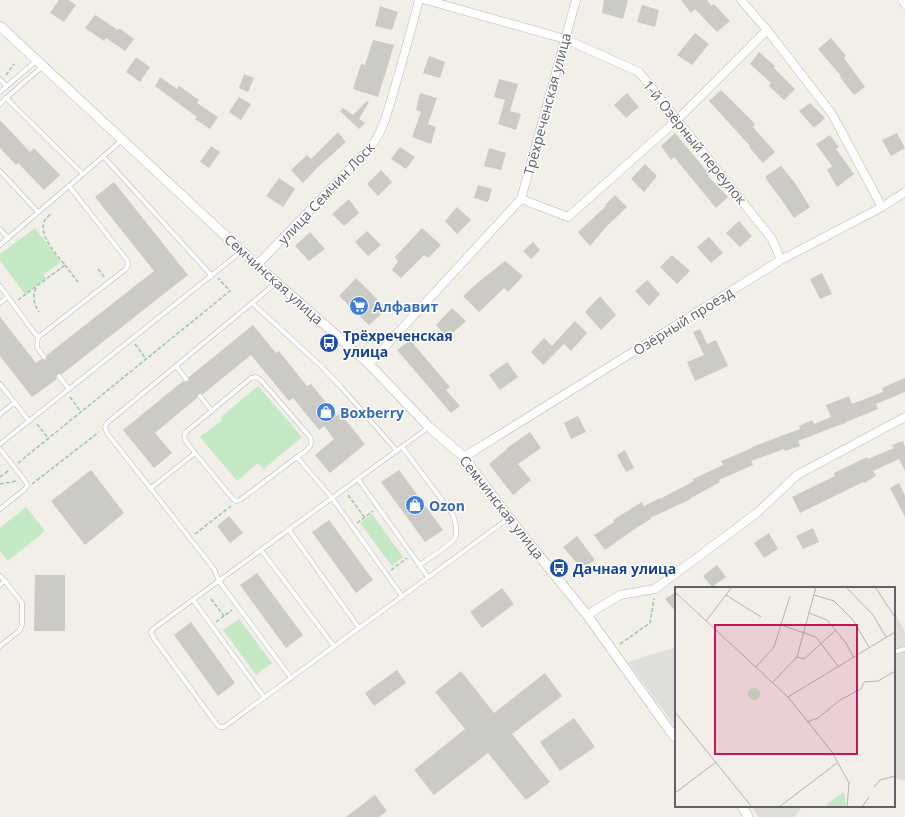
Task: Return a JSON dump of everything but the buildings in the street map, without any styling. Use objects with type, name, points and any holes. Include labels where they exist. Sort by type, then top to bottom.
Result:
[{"type":"street","name":"улица Семчин Лоск","points":[[258,265],[377,139],[384,125],[419,0]]},
{"type":"street","name":"1-й Озёрный переулок","points":[[426,0],[565,39],[639,72],[772,239],[781,260]]},
{"type":"street","name":"Трёхреченская улица","points":[[369,364],[521,199],[576,0]]},
{"type":"street","points":[[741,0],[767,30],[832,114],[882,207]]},
{"type":"street","points":[[902,0],[905,4]]},
{"type":"street","name":"Семчинская улица","points":[[0,26],[242,251],[369,364],[430,427],[464,457],[509,518],[587,615],[674,732]]},
{"type":"street","points":[[521,199],[568,217],[677,120],[767,30]]},
{"type":"street","name":"Озёрный проезд","points":[[464,457],[781,260],[882,207],[905,192]]},
{"type":"street","points":[[587,615],[620,595],[655,588],[758,512],[796,475],[905,417]]},
{"type":"street","points":[[743,807],[748,817]]},
{"type":"lane","points":[[0,92],[6,86],[40,63]]},
{"type":"lane","points":[[0,104],[40,63]]},
{"type":"lane","points":[[1,80],[6,86]]},
{"type":"lane","points":[[6,98],[83,174]]},
{"type":"lane","points":[[0,245],[122,140]]},
{"type":"lane","points":[[104,156],[213,274]]},
{"type":"lane","points":[[0,170],[38,212]]},
{"type":"lane","points":[[38,336],[126,269],[128,265],[128,260],[69,186]]},
{"type":"lane","points":[[0,229],[8,238]]},
{"type":"lane","points":[[0,444],[242,251]]},
{"type":"lane","points":[[277,282],[107,422],[105,427],[107,433],[214,569],[219,581],[291,678]]},
{"type":"lane","points":[[0,286],[38,336]]},
{"type":"lane","points":[[0,302],[8,297]]},
{"type":"lane","points":[[252,303],[336,382],[397,450]]},
{"type":"lane","points":[[38,336],[37,347],[44,357]]},
{"type":"lane","points":[[176,366],[186,379]]},
{"type":"lane","points":[[59,376],[67,390]]},
{"type":"lane","points":[[256,377],[260,379],[310,437],[312,442],[310,448],[240,500],[236,501],[185,440],[184,436],[186,432],[212,410],[251,378],[256,377]]},
{"type":"lane","points":[[0,384],[29,421]]},
{"type":"lane","points":[[200,396],[212,410]]},
{"type":"lane","points":[[0,414],[14,403]]},
{"type":"lane","points":[[430,427],[153,629],[151,632],[152,636],[218,726],[220,728],[224,726],[509,518]]},
{"type":"lane","points":[[402,447],[452,513],[455,523],[456,533],[452,541],[420,565]]},
{"type":"lane","points":[[0,449],[26,482],[26,486],[25,489],[0,509]]},
{"type":"lane","points":[[151,488],[195,453]]},
{"type":"lane","points":[[297,457],[332,498],[402,596]]},
{"type":"lane","points":[[358,479],[428,577]]},
{"type":"lane","points":[[289,530],[359,628]]},
{"type":"lane","points":[[261,550],[334,646]]},
{"type":"lane","points":[[0,576],[22,603],[22,625],[19,630],[0,646]]},
{"type":"lane","points":[[0,585],[5,581]]},
{"type":"lane","points":[[193,600],[264,697]]},
{"type":"lane","points":[[895,652],[905,649]]},
{"type":"path","points":[[1,80],[14,64]]},
{"type":"path","points":[[52,213],[44,220],[46,240],[78,282]]},
{"type":"path","points":[[13,304],[65,265]]},
{"type":"path","points":[[98,269],[104,277]]},
{"type":"path","points":[[0,477],[230,291],[213,274]]},
{"type":"path","points":[[37,287],[34,291],[34,301],[39,312]]},
{"type":"path","points":[[131,339],[146,359]]},
{"type":"path","points":[[67,390],[81,412]]},
{"type":"path","points":[[33,418],[48,438]]},
{"type":"path","points":[[26,486],[36,482],[105,427]]},
{"type":"path","points":[[0,484],[18,481]]},
{"type":"path","points":[[346,493],[365,518]]},
{"type":"path","points":[[190,538],[231,506]]},
{"type":"path","points":[[352,527],[379,508]]},
{"type":"path","points":[[386,573],[412,554]]},
{"type":"path","points":[[611,649],[650,623],[655,588]]},
{"type":"path","points":[[211,599],[224,616]]},
{"type":"path","points":[[211,625],[238,606]]},
{"type":"shaded area","points":[[895,613],[905,632],[905,781],[895,778]]},
{"type":"shaded area","points":[[675,647],[675,727],[628,662]]},
{"type":"shaded area","points":[[753,807],[802,807],[794,817],[758,817]]},
{"type":"green space","points":[[35,228],[61,262],[43,275],[46,278],[25,294],[0,261],[0,254]]},
{"type":"green space","points":[[258,386],[302,437],[264,469],[258,463],[237,481],[200,437],[222,420],[220,418]]},
{"type":"green space","points":[[26,507],[45,531],[8,561],[0,551],[0,528]]},
{"type":"green space","points":[[372,514],[403,557],[392,566],[360,523]]},
{"type":"green space","points":[[239,619],[272,663],[256,675],[223,630]]},
{"type":"place","name":"Алфавит","points":[[359,306]]},
{"type":"place","name":"Трёхреченская улица","points":[[329,343]]},
{"type":"place","name":"Boxberry","points":[[326,412]]},
{"type":"place","name":"Ozon","points":[[415,505]]},
{"type":"place","name":"Дачная улица","points":[[559,568]]}]
